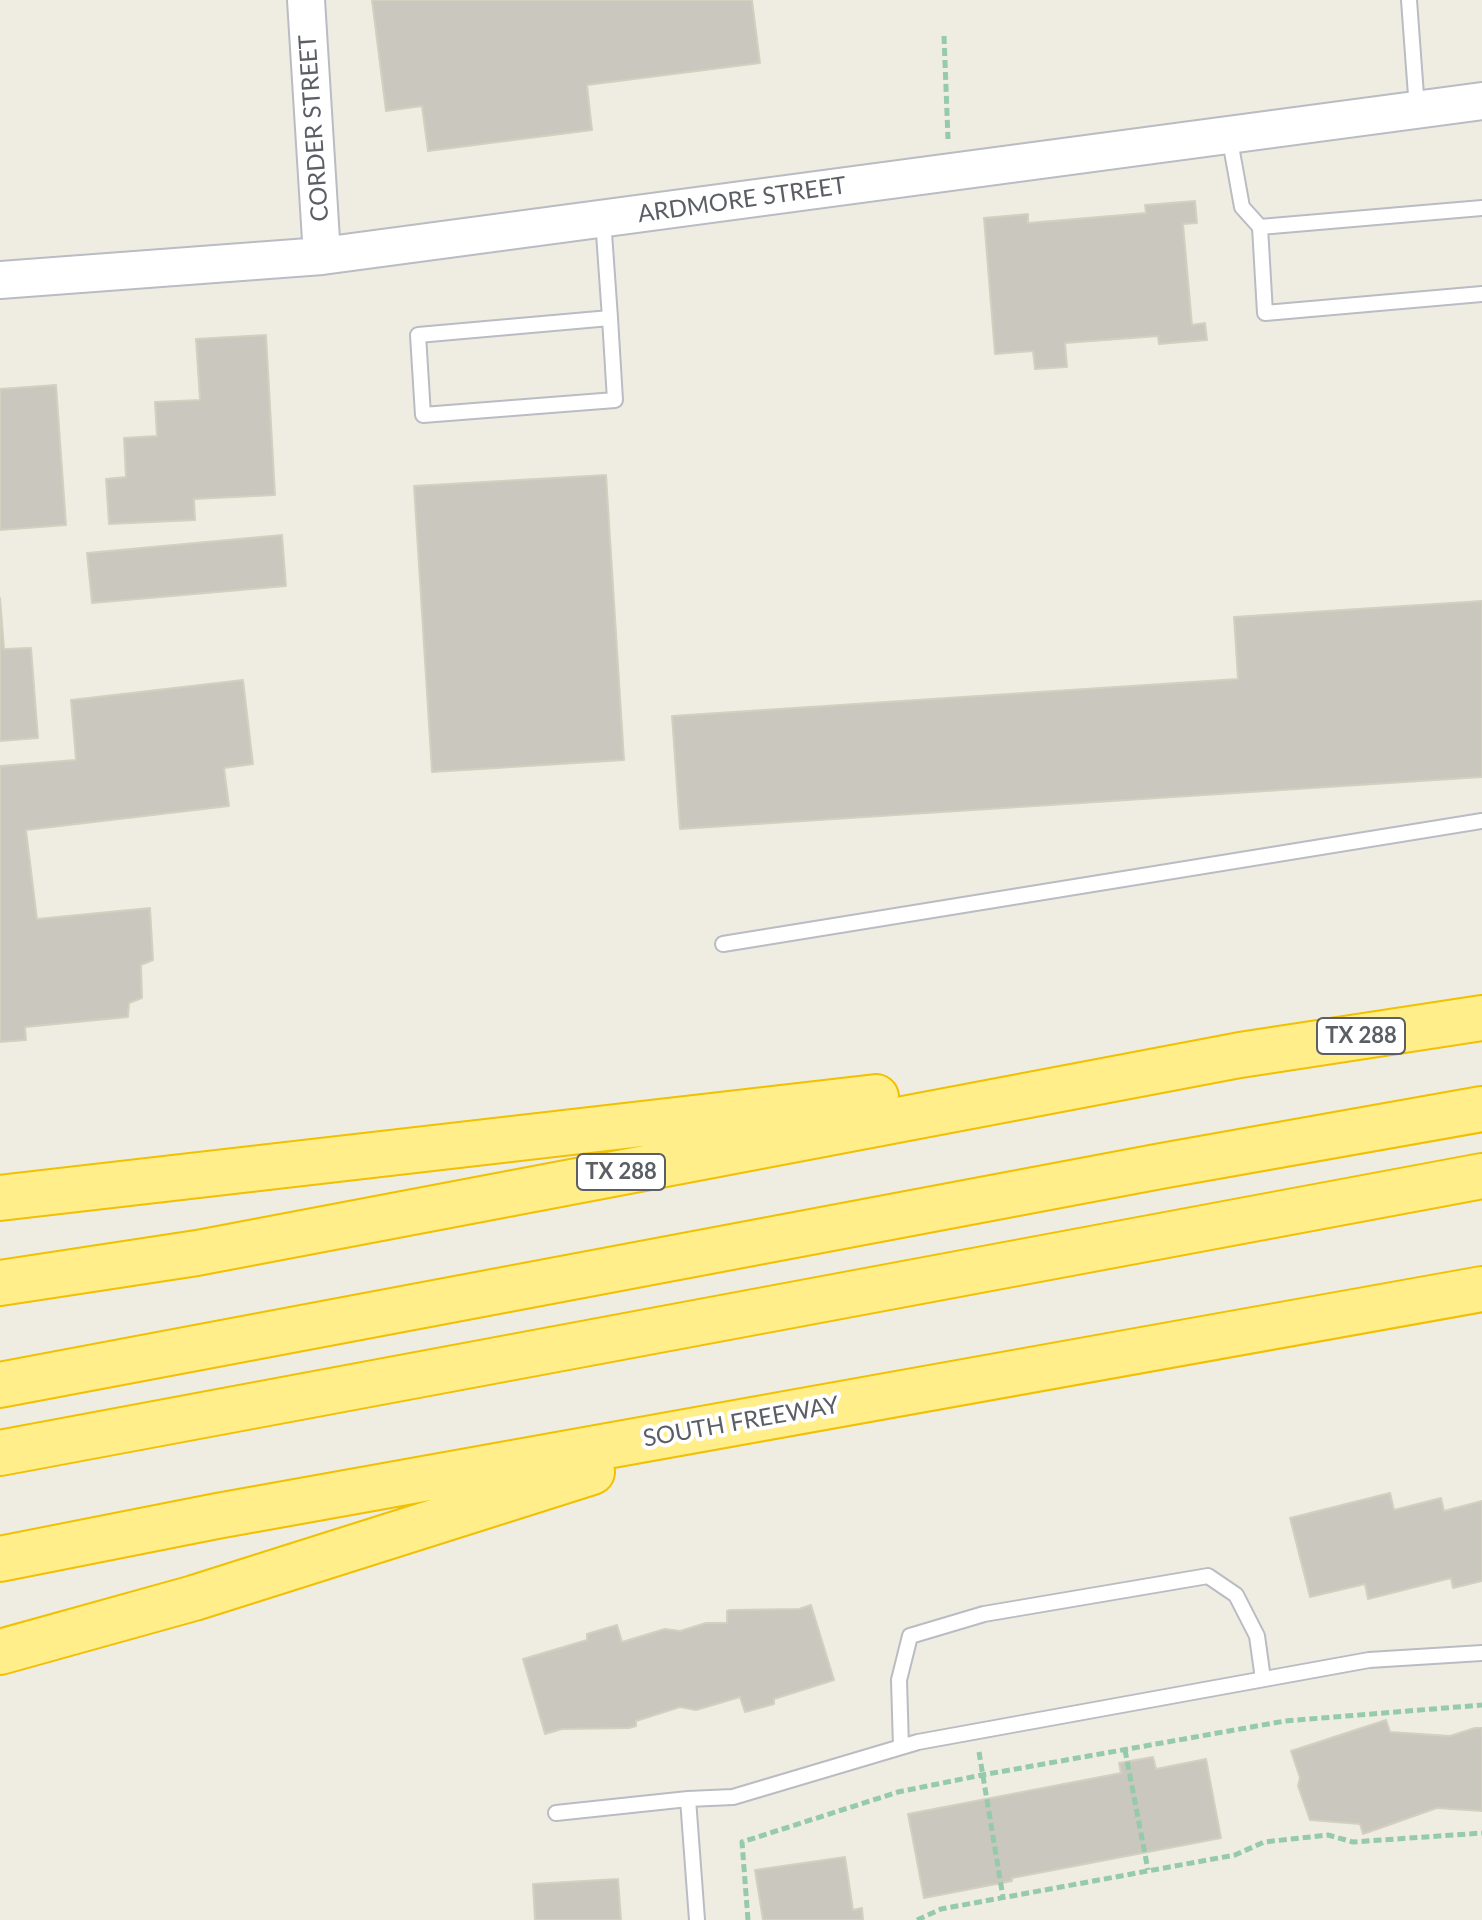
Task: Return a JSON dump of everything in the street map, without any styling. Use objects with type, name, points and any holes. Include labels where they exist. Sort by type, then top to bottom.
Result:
[{"type":"highway","name":"TX 288","points":[[0,1283],[212,1250],[1240,1055],[1482,1018]]},
{"type":"highway","points":[[0,1198],[1240,1055]]},
{"type":"highway","points":[[0,1385],[1161,1166],[1482,1109]]},
{"type":"highway","points":[[0,1453],[1482,1176]]},
{"type":"highway","name":"SOUTH FREEWAY","points":[[0,1559],[217,1516],[1482,1289]]},
{"type":"highway","points":[[0,1652],[209,1594],[762,1419]]},
{"type":"street","name":"CORDER STREET","points":[[306,0],[322,256]]},
{"type":"street","name":"ARDMORE STREET","points":[[0,280],[322,256],[1482,101]]},
{"type":"lane","points":[[1409,0],[1417,109]]},
{"type":"lane","points":[[1229,134],[1242,207],[1260,227],[1265,313],[1482,294]]},
{"type":"lane","points":[[1260,227],[1482,208]]},
{"type":"lane","points":[[603,218],[610,318],[615,400],[423,415],[418,335],[610,318]]},
{"type":"lane","points":[[723,944],[1482,821]]},
{"type":"lane","points":[[901,1747],[899,1680],[910,1636],[984,1614],[1208,1576],[1236,1595],[1257,1636],[1263,1679]]},
{"type":"lane","points":[[556,1813],[733,1797],[918,1742],[1369,1660],[1482,1653]]},
{"type":"lane","points":[[688,1799],[697,1920]]},
{"type":"path","points":[[944,36],[950,172]]},
{"type":"path","points":[[748,1920],[742,1842],[898,1792],[1285,1721],[1482,1705]]},
{"type":"path","points":[[976,1731],[1003,1897]]},
{"type":"path","points":[[1125,1750],[1148,1870]]},
{"type":"path","points":[[917,1920],[941,1909],[1235,1855],[1264,1842],[1328,1835],[1353,1842],[1482,1833]]},
{"type":"building","points":[[372,0],[752,0],[760,63],[587,85],[592,130],[428,151],[422,106],[386,111]]},
{"type":"building","points":[[1195,201],[1197,223],[1183,224],[1192,325],[1205,323],[1207,340],[1159,344],[1158,336],[1065,343],[1067,367],[1035,369],[1033,351],[995,354],[984,218],[1028,214],[1028,223],[1146,213],[1145,205]]},
{"type":"building","points":[[266,335],[275,495],[194,499],[195,520],[109,524],[106,479],[126,477],[124,438],[157,436],[155,402],[200,400],[196,339]]},
{"type":"building","points":[[56,385],[66,525],[0,530],[0,389]]},
{"type":"building","points":[[606,475],[624,760],[432,772],[414,486]]},
{"type":"building","points":[[282,535],[286,586],[92,603],[87,553]]},
{"type":"building","points":[[0,598],[4,649],[31,648],[38,738],[0,741]]},
{"type":"building","points":[[1482,601],[1482,777],[680,829],[672,716],[1238,679],[1234,617]]},
{"type":"building","points":[[243,680],[253,764],[224,768],[229,806],[26,830],[37,919],[150,908],[153,960],[141,965],[142,998],[129,1003],[128,1017],[25,1027],[26,1040],[0,1042],[0,766],[76,760],[71,700]]},
{"type":"building","points":[[1390,1493],[1394,1510],[1441,1498],[1444,1511],[1482,1501],[1482,1581],[1453,1588],[1451,1578],[1368,1599],[1365,1584],[1310,1597],[1290,1518]]},
{"type":"building","points":[[811,1605],[834,1680],[774,1699],[774,1704],[745,1712],[740,1697],[696,1710],[680,1707],[636,1721],[636,1726],[629,1728],[562,1729],[545,1734],[523,1659],[587,1640],[587,1634],[617,1625],[622,1642],[665,1629],[680,1631],[706,1623],[727,1623],[727,1611],[730,1610],[799,1609]]},
{"type":"building","points":[[1386,1720],[1390,1732],[1450,1736],[1482,1728],[1482,1811],[1437,1808],[1363,1834],[1360,1824],[1310,1820],[1298,1786],[1300,1778],[1291,1751]]},
{"type":"building","points":[[1153,1757],[1156,1769],[1206,1759],[1221,1838],[924,1898],[908,1814],[1121,1773],[1119,1763]]},
{"type":"building","points":[[845,1857],[853,1910],[862,1908],[863,1920],[763,1920],[755,1870]]},
{"type":"building","points":[[618,1879],[621,1920],[535,1920],[533,1884]]}]
